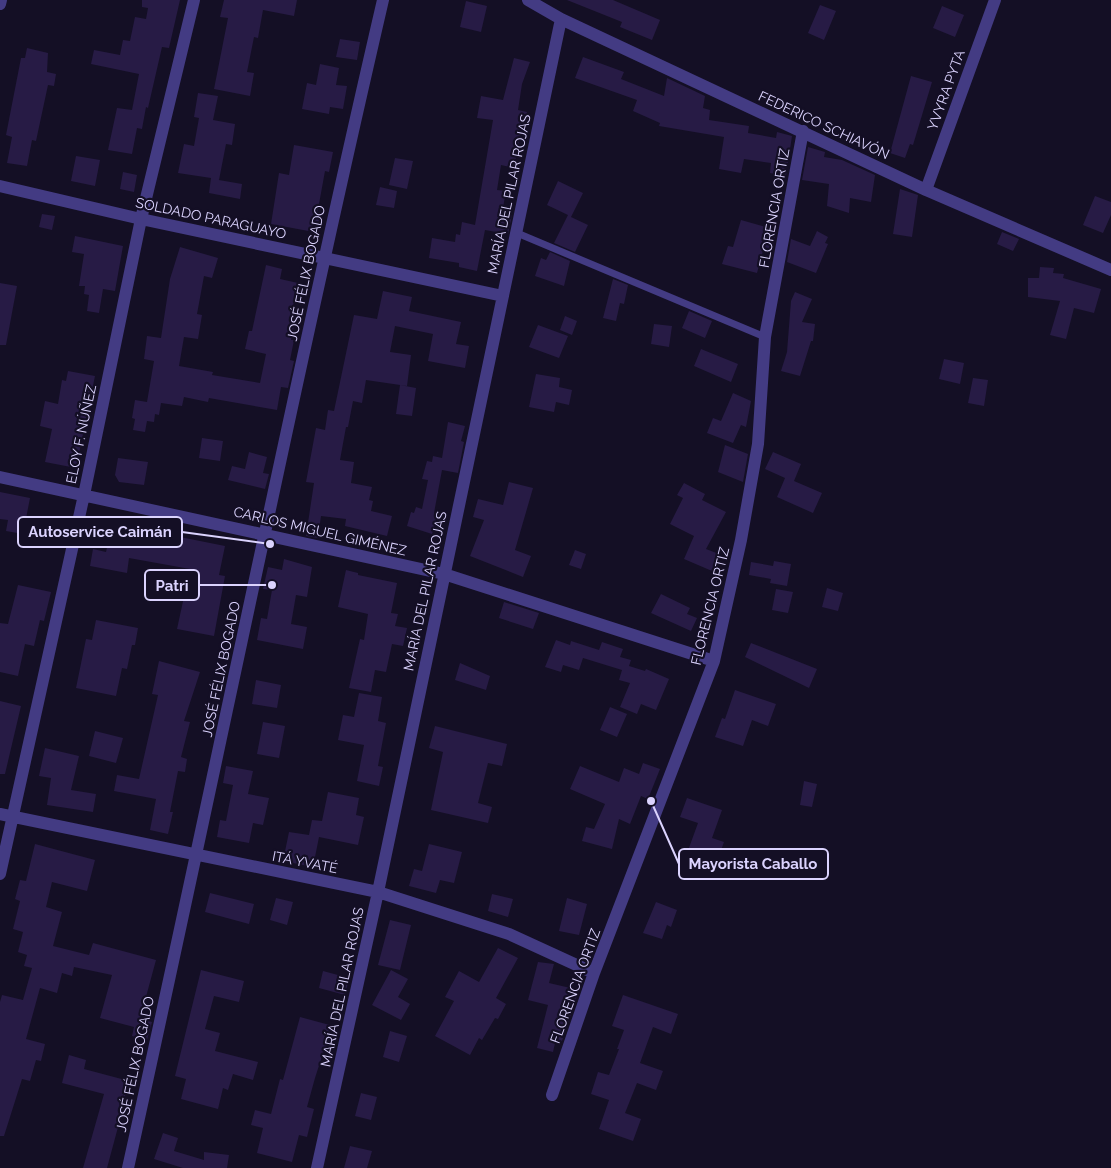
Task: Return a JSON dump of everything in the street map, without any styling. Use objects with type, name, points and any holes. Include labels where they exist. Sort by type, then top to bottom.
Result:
[{"type":"street","points":[[0,4],[1,0]]},
{"type":"street","name":"ELOY F. NÚÑEZ","points":[[0,874],[6,815],[84,495],[141,219],[194,0]]},
{"type":"street","name":"JOSÉ FÉLIX BOGADO","points":[[128,1168],[266,534],[323,258],[383,0]]},
{"type":"street","name":"FEDERICO SCHIAVÓN","points":[[528,0],[560,19],[804,131],[926,190],[1111,270]]},
{"type":"street","name":"YVYRA PYTA","points":[[926,190],[995,0]]},
{"type":"street","name":"MARÍA DEL PILAR ROJAS","points":[[317,1168],[378,892],[504,296],[560,19]]},
{"type":"street","name":"FLORENCIA ORTIZ","points":[[552,1096],[594,973],[714,661],[741,540],[758,444],[765,337],[804,131]]},
{"type":"street","name":"SOLDADO PARAGUAYO","points":[[0,186],[141,219],[504,296]]},
{"type":"street","name":"CARLOS MIGUEL GIMÉNEZ","points":[[0,477],[444,574],[714,661]]},
{"type":"street","name":"ITÁ YVATÉ","points":[[6,815],[378,892],[509,934],[594,973]]},
{"type":"lane","points":[[516,233],[765,337]]},
{"type":"building","points":[[142,0],[180,0],[169,48],[162,47],[148,108],[146,107],[142,129],[137,128],[132,154],[108,150],[117,108],[132,110],[139,74],[91,64],[94,50],[120,55],[123,40],[130,41],[135,17],[146,19],[148,8],[142,7]]},
{"type":"building","points":[[224,0],[297,0],[294,16],[263,10],[258,38],[254,37],[247,72],[254,73],[250,96],[214,89],[228,18],[220,17]]},
{"type":"building","points":[[567,0],[613,0],[660,20],[652,40],[620,27],[622,22]]},
{"type":"building","points":[[466,1],[487,6],[481,32],[460,27]]},
{"type":"building","points":[[820,5],[836,11],[824,40],[808,33]]},
{"type":"building","points":[[942,6],[964,15],[955,37],[933,28]]},
{"type":"building","points":[[340,39],[360,42],[357,60],[336,57]]},
{"type":"building","points":[[27,48],[48,53],[47,72],[56,74],[54,86],[48,85],[36,141],[32,140],[27,166],[7,163],[12,137],[6,135],[21,58],[25,58]]},
{"type":"building","points":[[583,57],[624,72],[621,79],[664,96],[667,78],[705,96],[703,108],[710,110],[709,120],[749,126],[748,133],[776,138],[777,132],[792,136],[786,176],[770,173],[771,163],[744,159],[741,173],[719,169],[724,137],[659,126],[660,123],[633,111],[637,100],[575,78]]},
{"type":"building","points":[[514,58],[530,62],[522,84],[518,110],[527,112],[525,125],[522,125],[514,168],[501,165],[497,190],[506,191],[502,213],[512,215],[508,234],[485,230],[477,271],[459,267],[459,263],[429,258],[432,238],[455,242],[456,234],[460,235],[462,222],[475,225],[493,120],[477,118],[481,96],[503,100]]},
{"type":"building","points":[[320,64],[339,68],[336,85],[347,86],[343,109],[330,107],[329,114],[302,109],[307,83],[316,85]]},
{"type":"building","points":[[911,76],[932,82],[913,145],[910,144],[905,158],[890,153]]},
{"type":"building","points":[[198,93],[218,96],[213,120],[235,124],[232,145],[226,144],[219,180],[213,179],[242,184],[240,199],[209,193],[211,178],[178,173],[184,144],[194,146],[199,118],[194,117]]},
{"type":"building","points":[[294,145],[333,152],[329,172],[325,171],[317,215],[322,216],[319,233],[271,224],[279,173],[289,175]]},
{"type":"building","points":[[808,147],[825,152],[824,157],[842,160],[875,175],[871,202],[850,198],[849,213],[827,206],[829,184],[802,180]]},
{"type":"building","points":[[76,156],[100,160],[95,186],[71,181]]},
{"type":"building","points":[[395,158],[413,161],[407,189],[389,185]]},
{"type":"building","points":[[123,172],[137,175],[134,192],[120,189]]},
{"type":"building","points":[[558,181],[583,193],[571,217],[588,225],[575,252],[554,243],[568,215],[547,205]]},
{"type":"building","points":[[380,187],[397,191],[394,208],[376,205]]},
{"type":"building","points":[[900,189],[918,195],[912,237],[893,234]]},
{"type":"building","points":[[1095,196],[1111,202],[1111,215],[1103,233],[1083,225]]},
{"type":"building","points":[[42,214],[55,216],[52,230],[39,227]]},
{"type":"building","points":[[741,220],[776,230],[773,249],[764,247],[757,273],[722,264],[728,246],[733,247]]},
{"type":"building","points":[[817,231],[828,237],[825,243],[828,244],[816,273],[787,262],[791,239],[810,246]]},
{"type":"building","points":[[1002,232],[1019,239],[1013,251],[997,244]]},
{"type":"building","points":[[75,236],[123,246],[115,291],[103,289],[99,313],[87,311],[89,295],[84,294],[85,286],[79,286],[84,254],[72,252]]},
{"type":"building","points":[[180,247],[218,258],[212,278],[204,276],[197,314],[202,315],[198,339],[184,337],[179,366],[213,372],[212,375],[260,383],[266,354],[245,349],[249,331],[252,331],[266,265],[282,269],[280,279],[298,283],[293,306],[298,307],[291,340],[294,340],[290,360],[294,361],[288,388],[281,387],[277,410],[209,398],[208,402],[184,397],[182,406],[161,403],[159,415],[155,414],[154,422],[147,421],[145,432],[133,430],[135,419],[132,418],[135,400],[147,402],[154,361],[144,359],[147,336],[161,338],[170,279]]},
{"type":"building","points":[[550,252],[570,261],[564,286],[535,276],[541,258],[546,260]]},
{"type":"building","points":[[1040,267],[1054,268],[1053,273],[1064,274],[1063,278],[1101,289],[1094,313],[1074,308],[1066,339],[1050,335],[1060,301],[1028,297],[1028,278],[1039,278]]},
{"type":"building","points":[[613,279],[628,285],[624,304],[620,303],[616,321],[603,318]]},
{"type":"building","points":[[0,283],[17,286],[6,345],[0,345]]},
{"type":"building","points":[[383,291],[412,297],[409,311],[461,322],[456,344],[469,346],[465,368],[428,361],[433,334],[395,326],[390,352],[411,355],[407,386],[366,380],[362,403],[353,401],[340,460],[354,462],[351,483],[372,487],[369,500],[373,501],[371,511],[392,516],[387,536],[345,526],[346,519],[321,516],[318,538],[306,536],[314,483],[306,482],[316,428],[325,430],[328,410],[334,411],[354,315],[377,319]]},
{"type":"building","points":[[795,292],[812,299],[802,322],[815,324],[813,341],[811,341],[800,376],[781,371],[787,352],[791,301]]},
{"type":"building","points":[[689,311],[712,321],[705,338],[682,328]]},
{"type":"building","points":[[565,316],[577,321],[572,335],[560,330]]},
{"type":"building","points":[[654,324],[672,326],[669,347],[651,344]]},
{"type":"building","points":[[538,325],[568,336],[559,358],[529,347]]},
{"type":"building","points":[[701,349],[738,364],[731,382],[694,366]]},
{"type":"building","points":[[944,359],[964,363],[960,384],[939,379]]},
{"type":"building","points":[[68,371],[95,376],[76,468],[45,462],[52,429],[40,426],[45,401],[58,404],[62,380],[66,381]]},
{"type":"building","points":[[536,374],[560,378],[559,387],[572,390],[569,405],[556,402],[554,412],[529,407]]},
{"type":"building","points":[[973,378],[988,380],[984,406],[968,403]]},
{"type":"building","points":[[400,385],[416,388],[412,416],[396,414]]},
{"type":"building","points":[[733,393],[751,401],[746,427],[741,425],[733,443],[707,433],[713,418],[721,421]]},
{"type":"building","points":[[448,422],[465,426],[461,441],[464,442],[458,473],[442,470],[434,513],[438,514],[432,534],[407,526],[411,512],[414,513],[416,507],[422,509],[428,480],[422,479],[427,461],[432,462],[433,456],[442,458]]},
{"type":"building","points":[[202,438],[223,441],[220,461],[199,458]]},
{"type":"building","points":[[725,445],[748,454],[743,482],[718,472]]},
{"type":"building","points":[[249,452],[267,457],[263,473],[269,474],[265,489],[228,480],[232,466],[245,469]]},
{"type":"building","points":[[773,452],[801,464],[794,481],[822,493],[813,513],[777,497],[785,478],[765,469]]},
{"type":"building","points":[[118,458],[148,462],[144,485],[119,482],[115,475]]},
{"type":"building","points":[[509,482],[533,488],[515,550],[531,556],[523,577],[470,556],[484,520],[473,517],[478,499],[503,505]]},
{"type":"building","points":[[684,483],[705,494],[702,500],[726,512],[706,549],[719,554],[712,571],[684,559],[694,536],[670,524],[683,498],[677,495]]},
{"type":"building","points":[[0,492],[30,498],[23,534],[6,531],[8,520],[0,519]]},
{"type":"building","points":[[112,524],[144,530],[144,527],[166,532],[165,534],[225,546],[219,575],[225,576],[214,636],[177,629],[190,569],[129,558],[127,573],[90,566],[93,549],[106,552]]},
{"type":"building","points":[[575,550],[586,554],[581,569],[569,565]]},
{"type":"building","points":[[284,559],[312,567],[307,597],[296,595],[291,624],[307,627],[303,649],[257,640],[261,618],[267,619],[272,590],[263,589],[268,567],[282,570]]},
{"type":"building","points":[[774,561],[791,564],[787,586],[770,583],[771,579],[749,575],[751,562],[773,566]]},
{"type":"building","points":[[346,570],[358,573],[358,575],[397,583],[391,613],[398,614],[395,626],[407,628],[403,646],[392,644],[386,672],[375,670],[371,692],[349,688],[360,639],[364,640],[368,614],[338,607]]},
{"type":"building","points":[[18,585],[51,592],[44,621],[40,620],[34,646],[25,644],[18,676],[0,672],[0,623],[8,624]]},
{"type":"building","points":[[827,588],[843,593],[838,611],[822,607]]},
{"type":"building","points":[[776,589],[793,592],[788,613],[772,610]]},
{"type":"building","points":[[661,594],[690,608],[687,614],[697,618],[691,631],[651,613]]},
{"type":"building","points":[[504,602],[539,613],[533,629],[499,618]]},
{"type":"building","points":[[96,620],[138,628],[135,645],[132,645],[127,669],[122,668],[116,696],[76,688],[86,639],[92,640]]},
{"type":"building","points":[[556,640],[570,645],[571,641],[599,650],[602,642],[623,649],[620,657],[631,660],[629,666],[645,671],[646,669],[669,679],[656,710],[641,704],[637,714],[620,707],[630,683],[619,680],[622,670],[583,658],[579,670],[563,665],[561,672],[545,667]]},
{"type":"building","points":[[751,643],[817,669],[809,688],[745,657]]},
{"type":"building","points":[[159,661],[200,672],[184,721],[190,722],[181,757],[187,759],[185,772],[178,771],[168,834],[150,830],[156,799],[114,791],[117,775],[139,779],[158,695],[152,694]]},
{"type":"building","points":[[460,663],[490,676],[486,690],[455,680]]},
{"type":"building","points":[[256,680],[281,685],[277,708],[252,704]]},
{"type":"building","points":[[735,690],[776,704],[768,726],[752,720],[743,746],[715,737],[722,718],[725,719]]},
{"type":"building","points":[[359,693],[382,697],[378,721],[386,723],[378,766],[383,767],[379,786],[357,781],[364,745],[338,740],[343,715],[354,717]]},
{"type":"building","points":[[0,701],[21,706],[5,774],[0,774]]},
{"type":"building","points":[[610,707],[627,714],[617,737],[600,730]]},
{"type":"building","points":[[263,722],[285,726],[279,758],[257,754]]},
{"type":"building","points":[[435,726],[507,744],[502,766],[488,763],[478,803],[492,807],[488,823],[431,810],[443,752],[429,748]]},
{"type":"building","points":[[95,731],[123,738],[116,763],[89,756]]},
{"type":"building","points":[[45,748],[79,756],[71,790],[96,794],[93,812],[47,805],[51,778],[39,776]]},
{"type":"building","points":[[643,763],[660,769],[648,799],[641,796],[630,824],[619,819],[612,849],[582,841],[586,827],[594,829],[605,804],[570,789],[580,766],[619,782],[624,768],[639,774]]},
{"type":"building","points":[[226,766],[253,771],[248,794],[269,798],[263,825],[253,823],[249,843],[217,837],[220,820],[226,821],[233,785],[223,783]]},
{"type":"building","points":[[804,781],[817,784],[812,807],[800,805]]},
{"type":"building","points":[[328,792],[359,798],[356,815],[364,817],[358,845],[319,837],[313,867],[283,861],[289,832],[309,835],[312,820],[322,821]]},
{"type":"building","points":[[687,798],[722,810],[712,838],[724,842],[715,867],[686,856],[698,823],[680,817]]},
{"type":"building","points":[[35,844],[95,860],[87,891],[52,882],[46,907],[62,912],[53,946],[89,955],[93,943],[156,960],[140,1019],[152,1022],[147,1040],[132,1036],[134,1027],[100,1018],[112,975],[74,967],[72,976],[62,973],[57,993],[40,988],[26,1039],[45,1044],[41,1061],[36,1060],[30,1081],[22,1079],[4,1136],[0,1136],[0,1002],[2,995],[23,1000],[32,968],[24,966],[27,955],[18,952],[23,932],[13,929],[20,901],[15,899],[20,880],[26,881]]},
{"type":"building","points":[[429,844],[462,852],[454,883],[440,880],[436,893],[409,886],[414,869],[422,871]]},
{"type":"building","points":[[210,893],[254,904],[249,924],[205,912]]},
{"type":"building","points":[[492,894],[513,899],[508,917],[488,911]]},
{"type":"building","points":[[276,898],[293,902],[287,925],[270,920]]},
{"type":"building","points":[[567,898],[587,904],[579,935],[559,931]]},
{"type":"building","points":[[656,902],[677,910],[671,927],[667,925],[662,939],[643,933]]},
{"type":"building","points":[[390,920],[411,925],[400,970],[378,965]]},
{"type":"building","points":[[498,948],[518,958],[496,998],[506,1004],[498,1019],[495,1018],[482,1040],[479,1038],[470,1055],[435,1036],[454,1001],[445,997],[459,971],[479,982]]},
{"type":"building","points":[[538,962],[554,964],[549,983],[579,990],[562,1041],[556,1039],[553,1052],[537,1048],[548,1005],[528,1000]]},
{"type":"building","points":[[201,970],[244,981],[239,1002],[214,996],[205,1029],[220,1033],[215,1051],[258,1062],[253,1080],[233,1074],[228,1090],[223,1088],[218,1109],[181,1099],[186,1079],[175,1076]]},
{"type":"building","points":[[391,970],[408,979],[398,997],[410,1004],[401,1020],[372,1005]]},
{"type":"building","points":[[323,971],[349,978],[345,995],[319,988]]},
{"type":"building","points":[[623,995],[678,1014],[671,1034],[653,1027],[640,1063],[663,1071],[656,1090],[637,1083],[625,1113],[641,1119],[633,1141],[599,1129],[609,1100],[591,1094],[598,1072],[609,1075],[619,1049],[617,1049],[624,1030],[612,1026]]},
{"type":"building","points":[[300,1017],[337,1027],[331,1052],[324,1050],[307,1107],[314,1109],[307,1137],[299,1135],[292,1162],[257,1153],[263,1128],[251,1125],[255,1110],[271,1114],[280,1079],[283,1080]]},
{"type":"building","points":[[390,1031],[407,1036],[399,1062],[383,1057]]},
{"type":"building","points":[[69,1055],[86,1060],[84,1069],[129,1081],[124,1100],[130,1101],[125,1117],[121,1116],[107,1168],[83,1168],[104,1094],[62,1083]]},
{"type":"building","points":[[361,1093],[377,1097],[371,1120],[355,1116]]},
{"type":"building","points":[[163,1133],[178,1138],[174,1151],[204,1160],[204,1152],[229,1155],[227,1168],[183,1168],[154,1159]]},
{"type":"building","points":[[350,1146],[372,1151],[367,1168],[344,1168]]},
{"type":"place","name":"Autoservice Caimán","points":[[270,544]]},
{"type":"place","name":"Patri","points":[[272,585]]},
{"type":"place","name":"Mayorista Caballo","points":[[651,801]]}]
